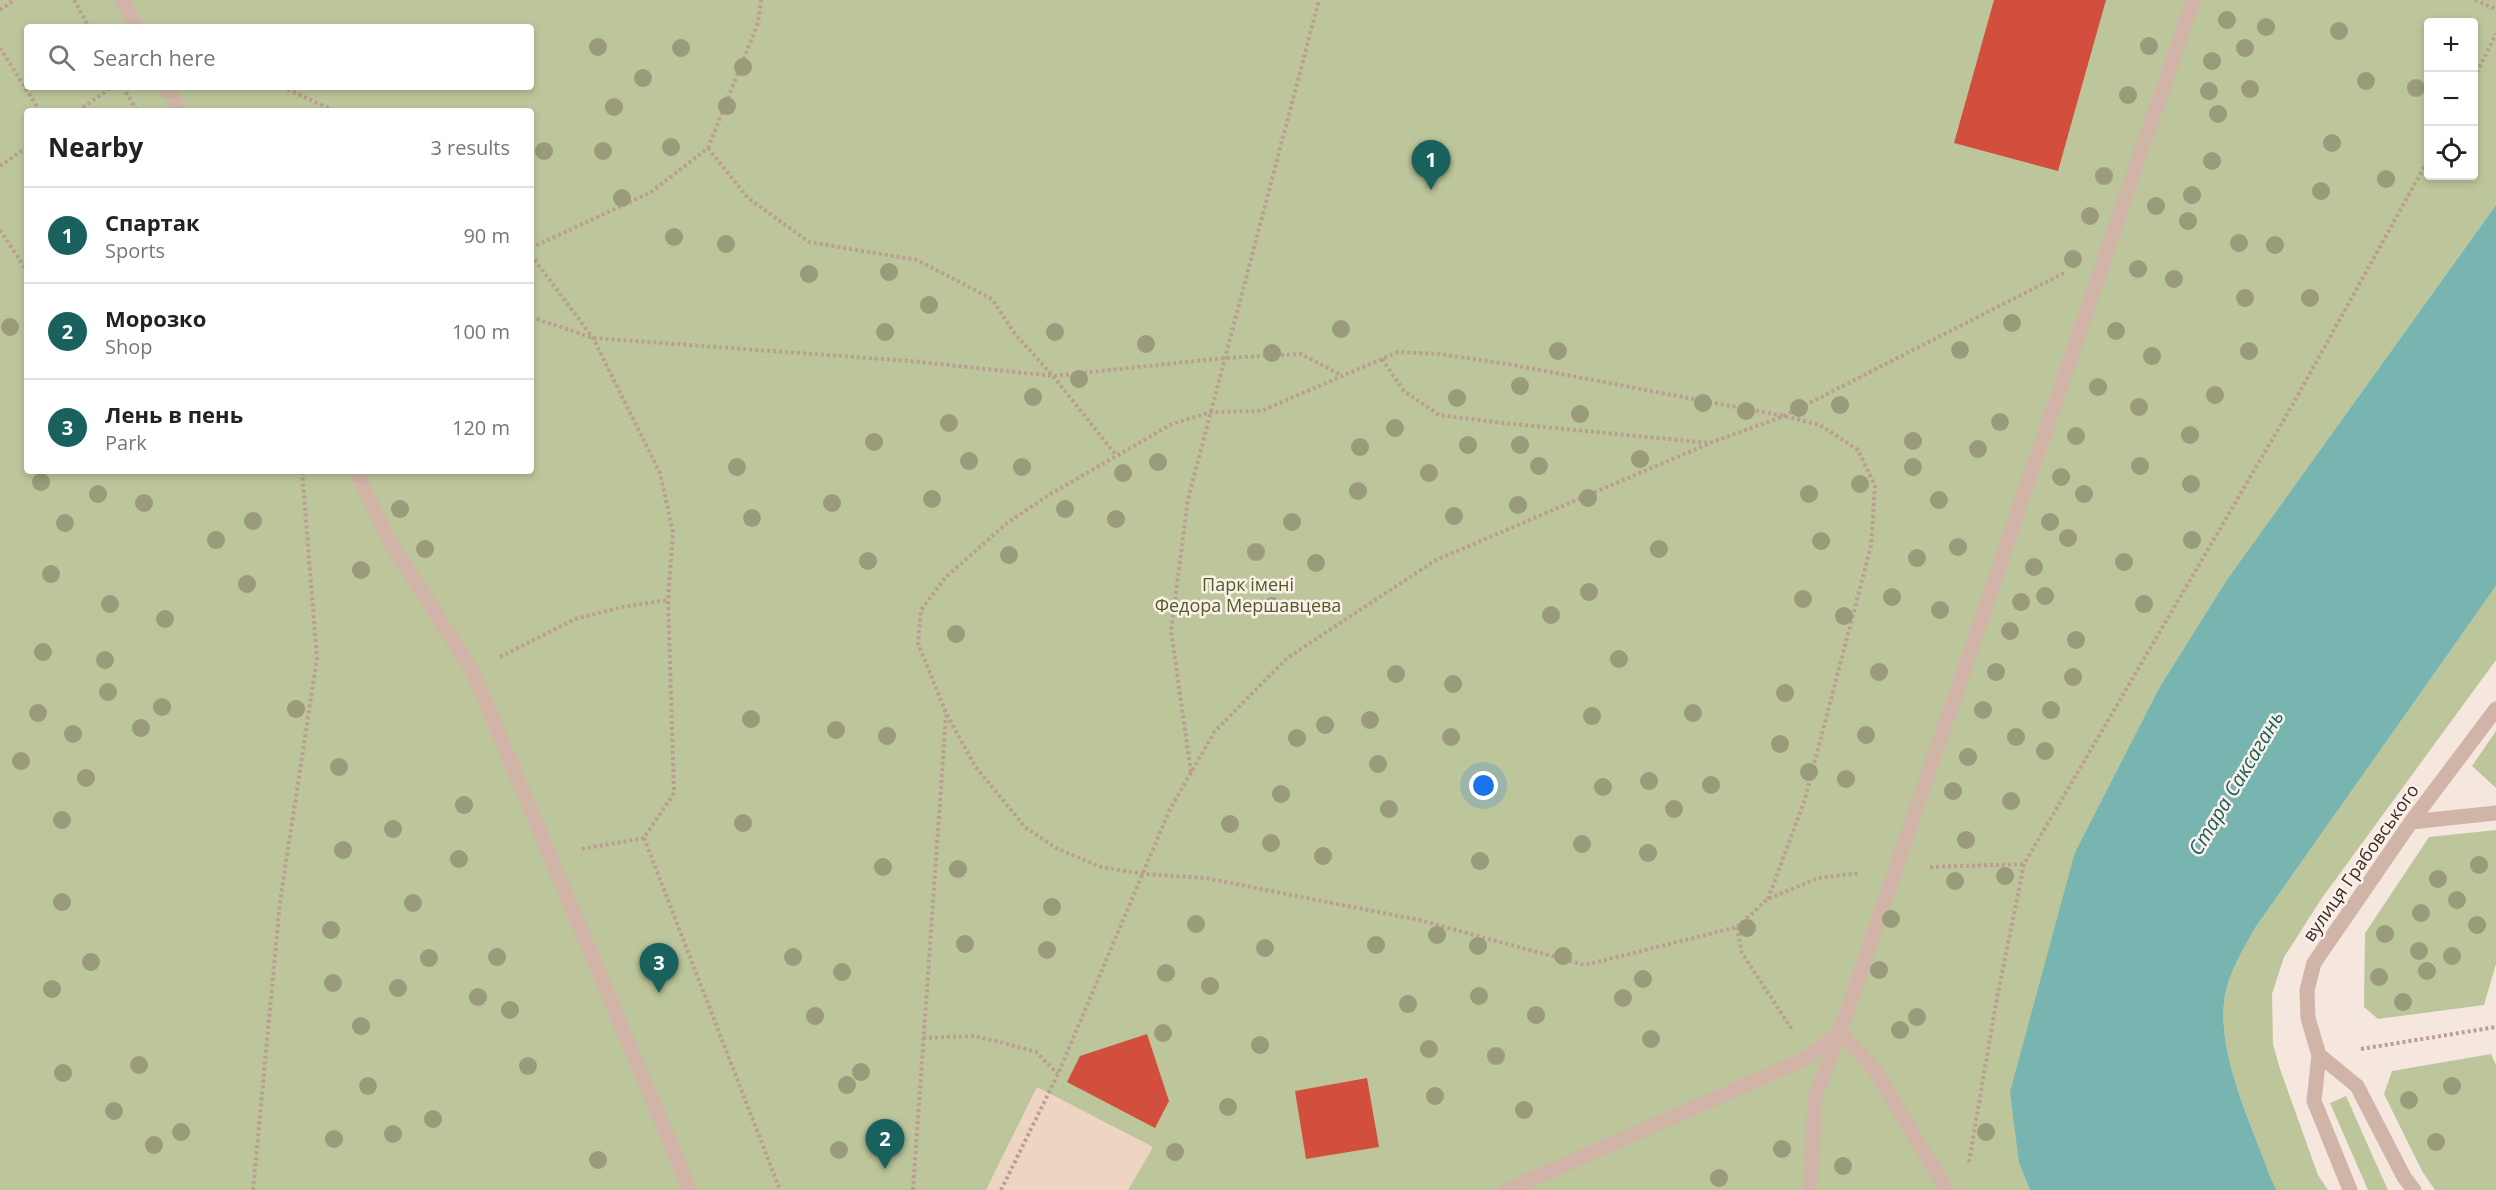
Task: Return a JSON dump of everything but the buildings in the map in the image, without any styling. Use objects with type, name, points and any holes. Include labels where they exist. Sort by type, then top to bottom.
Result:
[{"type":"street","points":[[122,0],[135,24]]},
{"type":"street","points":[[1810,1190],[1815,1097],[1840,1032],[2193,0]]},
{"type":"street","points":[[169,90],[178,108]]},
{"type":"street","points":[[357,474],[389,540],[473,672],[690,1190]]},
{"type":"street","name":"вулиця Грабовського","points":[[2350,1190],[2314,1101],[2319,1055],[2308,1018],[2307,990],[2314,963],[2411,822],[2496,710]]},
{"type":"street","points":[[2411,822],[2496,813]]},
{"type":"street","points":[[1507,1190],[1807,1058],[1840,1032]]},
{"type":"street","points":[[1840,1032],[1874,1069],[1947,1190]]},
{"type":"street","points":[[2319,1055],[2357,1086],[2404,1177],[2414,1190]]},
{"type":"path","points":[[0,10],[14,0]]},
{"type":"path","points":[[74,0],[87,24]]},
{"type":"path","points":[[534,247],[651,192],[708,148],[758,23],[761,0]]},
{"type":"path","points":[[1191,772],[1172,631],[1188,499],[1319,0]]},
{"type":"path","points":[[2475,0],[2496,9]]},
{"type":"path","points":[[2477,72],[2496,34]]},
{"type":"path","points":[[0,48],[24,86]]},
{"type":"path","points":[[27,90],[38,108]]},
{"type":"path","points":[[82,108],[108,90]]},
{"type":"path","points":[[125,90],[135,108]]},
{"type":"path","points":[[289,90],[328,108]]},
{"type":"path","points":[[708,148],[748,198],[809,242],[917,260],[992,299],[1016,334],[1116,455]]},
{"type":"path","points":[[0,166],[24,149]]},
{"type":"path","points":[[1968,1167],[1997,998],[2024,864],[2293,404],[2424,167]]},
{"type":"path","points":[[0,230],[24,266]]},
{"type":"path","points":[[1001,1190],[1058,1074],[1170,809],[1215,731],[1287,658],[1436,560],[1710,443],[1784,416],[2108,250]]},
{"type":"path","points":[[534,259],[592,338],[660,473],[673,532],[668,600],[674,793],[644,837],[549,855]]},
{"type":"path","points":[[534,318],[592,338],[910,362],[1053,376],[1224,358],[1301,354],[1342,376]]},
{"type":"path","points":[[1768,899],[1806,799],[1871,546],[1875,486],[1858,450],[1820,425],[1784,416],[1514,365],[1440,354],[1398,352],[1261,411],[1210,412],[1172,424],[1052,492],[1007,523],[945,578],[921,610],[918,643],[946,713],[975,766],[1025,827],[1056,848],[1101,867],[1144,874],[1205,878],[1419,920],[1585,965],[1737,927],[1742,952],[1782,1013],[1807,1058]]},
{"type":"path","points":[[1382,359],[1404,391],[1440,415],[1710,443]]},
{"type":"path","points":[[253,1190],[280,902],[317,658],[302,474]]},
{"type":"path","points":[[473,672],[530,640],[575,619],[622,607],[668,600]]},
{"type":"path","points":[[913,1190],[946,713]]},
{"type":"path","points":[[644,837],[780,1190]]},
{"type":"path","points":[[2319,1055],[2496,1027]]},
{"type":"path","points":[[923,1038],[974,1036],[1000,1042],[1036,1052],[1058,1074]]},
{"type":"green space","name":"Парк імені Федора Мершавцева","points":[[0,0],[2496,0],[2496,205],[2226,581],[2159,688],[2075,852],[2019,1163],[2030,1190],[0,1190]]},
{"type":"green space","points":[[2496,586],[2496,660],[2322,898],[2284,957],[2272,994],[2273,1044],[2318,1175],[2328,1190],[2277,1190],[2245,1111],[2227,1050],[2224,1009],[2231,975],[2255,928]]},
{"type":"green space","points":[[2496,731],[2496,788],[2472,766]]},
{"type":"green space","points":[[2496,830],[2496,964],[2484,1005],[2378,1019],[2364,1007],[2365,933],[2429,837]]},
{"type":"green space","points":[[2491,1054],[2496,1065],[2496,1190],[2435,1190],[2422,1171],[2384,1094],[2392,1071]]},
{"type":"green space","points":[[2346,1096],[2388,1190],[2368,1190],[2330,1103]]},
{"type":"shaded area","points":[[1037,1087],[1153,1147],[1128,1190],[986,1190]]},
{"type":"water","name":"Стара Саксагань","points":[[2496,205],[2496,586],[2255,928],[2234,967],[2226,991],[2224,1029],[2232,1070],[2245,1111],[2277,1190],[2030,1190],[2019,1163],[2010,1092],[2075,852],[2159,688],[2226,581]]},
{"type":"place","name":"Спартак","points":[[1431,190]]},
{"type":"place","name":"Лень в пень","points":[[659,993]]},
{"type":"place","name":"Морозко","points":[[885,1169]]}]
